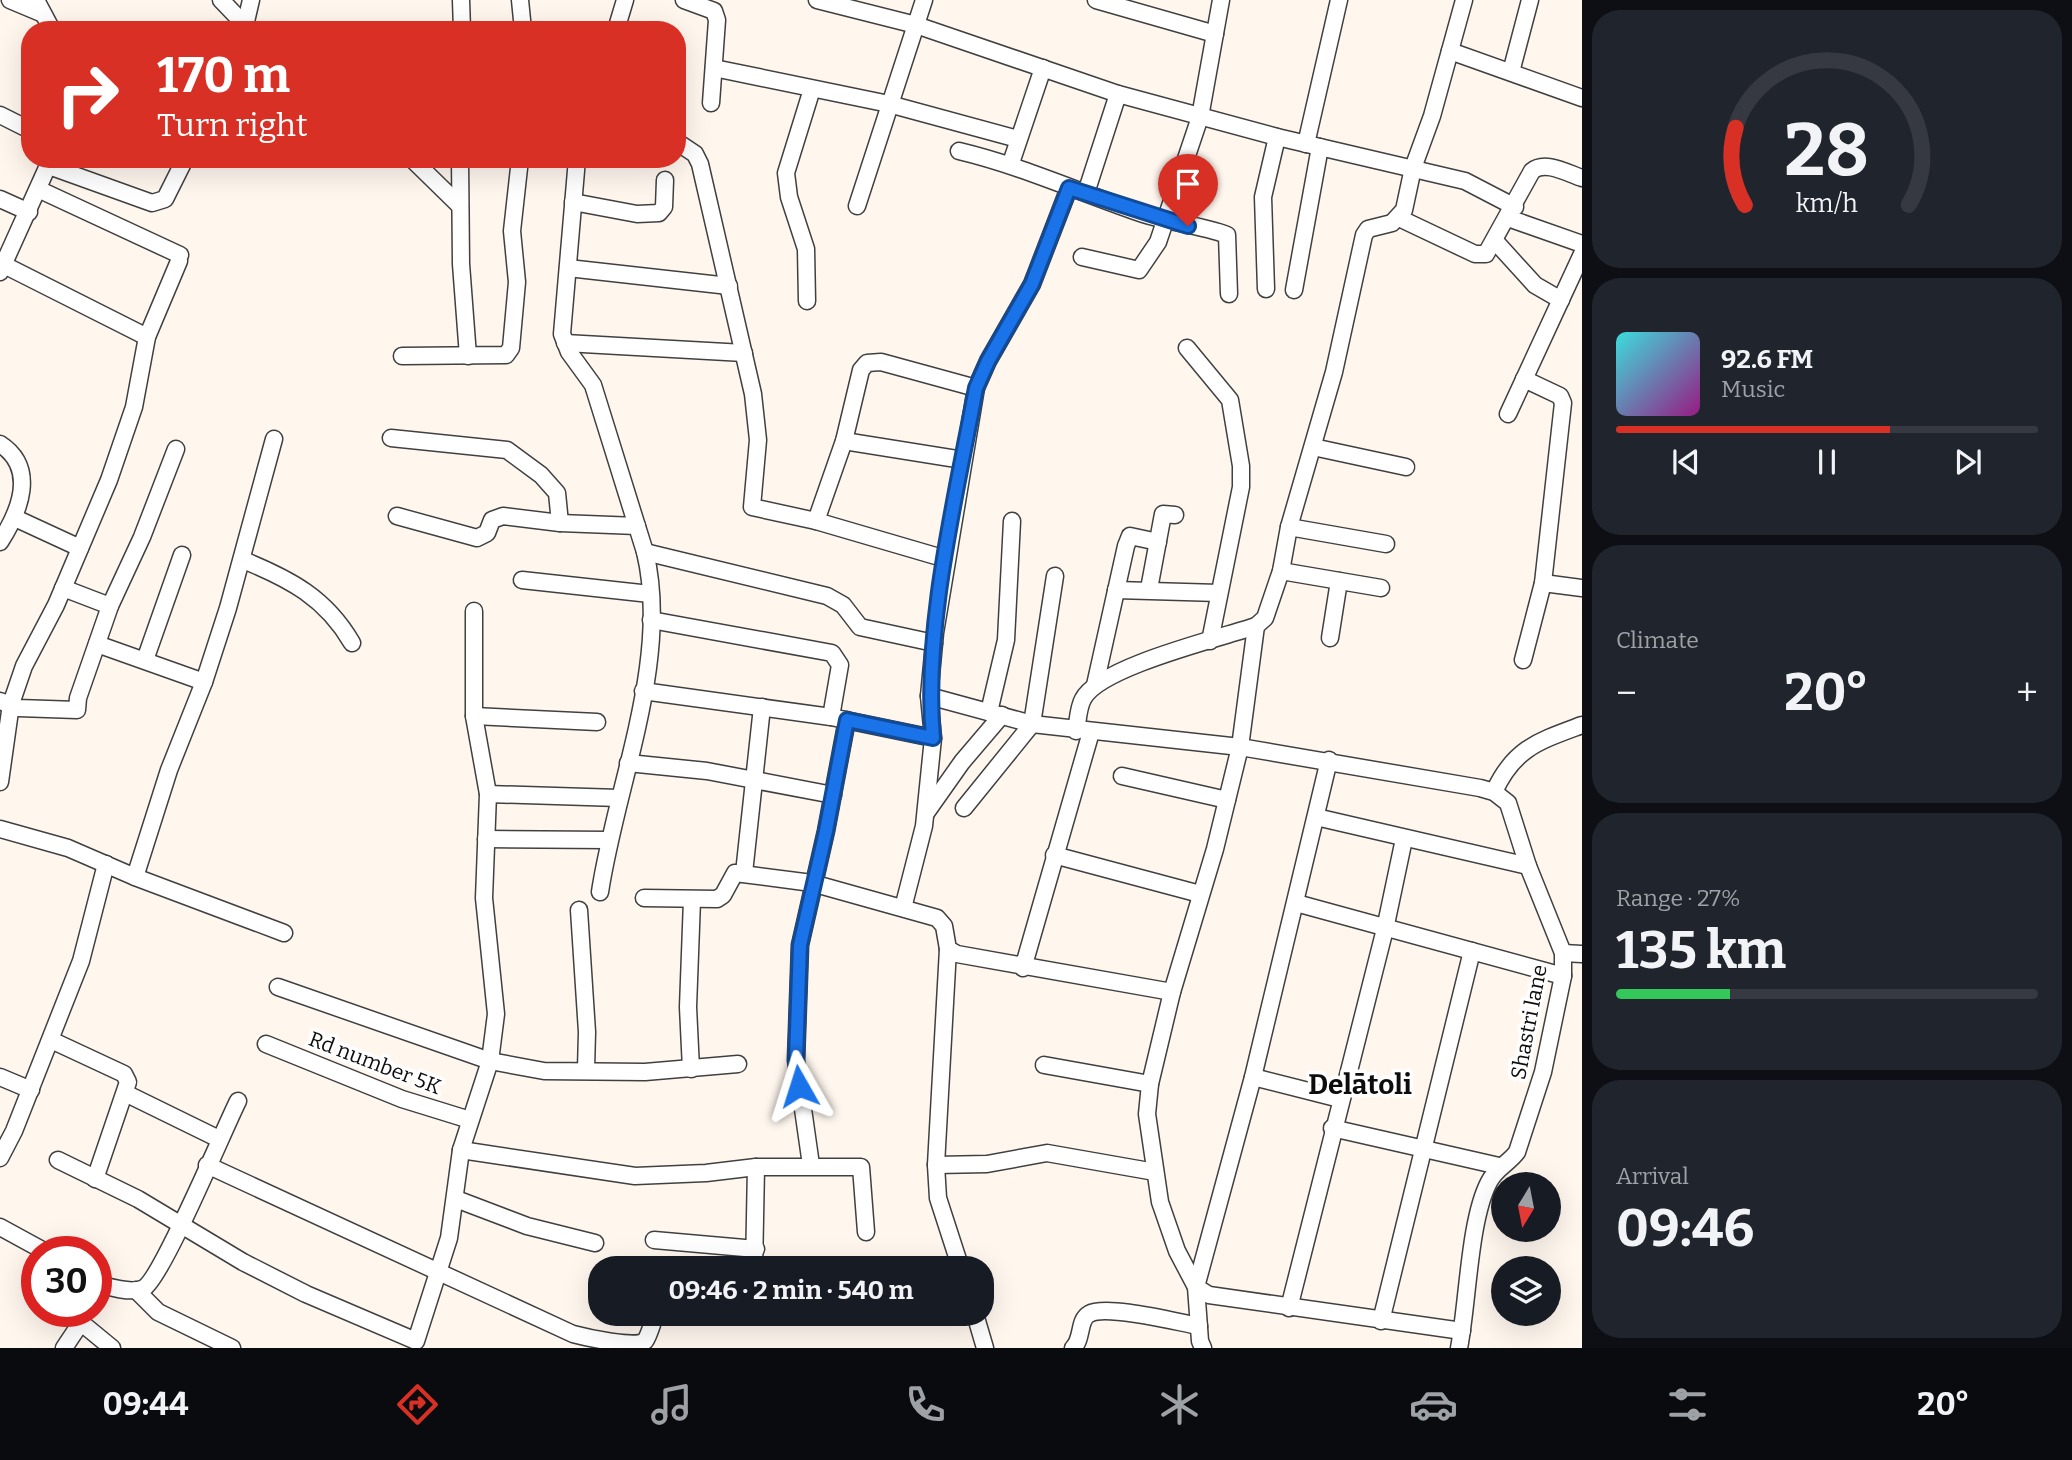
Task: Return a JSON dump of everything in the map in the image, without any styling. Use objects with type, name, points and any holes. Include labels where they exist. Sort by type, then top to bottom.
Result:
[{"type":"street","points":[[10,0],[38,7]]},
{"type":"street","points":[[221,0],[239,21]]},
{"type":"street","points":[[246,21],[251,0]]},
{"type":"street","points":[[461,0],[462,21]]},
{"type":"street","points":[[520,0],[522,21]]},
{"type":"street","points":[[619,21],[625,0]]},
{"type":"street","points":[[817,0],[915,24],[1118,94],[1200,117],[1465,181],[1511,213],[1582,244]]},
{"type":"street","points":[[857,206],[880,143],[889,104],[924,0]]},
{"type":"street","points":[[1096,0],[1215,34]]},
{"type":"street","points":[[1082,257],[1139,270],[1158,242],[1200,117],[1221,0]]},
{"type":"street","points":[[1294,290],[1313,145],[1339,0]]},
{"type":"street","points":[[1023,968],[1084,731],[1083,697],[1095,685],[1165,653],[1256,626],[1265,618],[1282,571],[1289,527],[1346,319],[1364,235],[1368,229],[1399,218],[1404,210],[1413,168],[1464,0]]},
{"type":"street","points":[[1511,72],[1530,0]]},
{"type":"street","points":[[694,2],[714,11],[717,20],[711,103]]},
{"type":"street","points":[[1450,51],[1582,98]]},
{"type":"street","points":[[714,68],[889,104],[1018,139]]},
{"type":"street","points":[[1011,163],[1043,68]]},
{"type":"street","points":[[807,301],[806,249],[789,197],[786,173],[812,89]]},
{"type":"street","points":[[1086,193],[1118,94]]},
{"type":"street","points":[[0,115],[21,126]]},
{"type":"street","points":[[1266,289],[1263,197],[1277,137]]},
{"type":"street","points":[[686,148],[695,153],[700,164],[744,353],[758,440],[752,507],[816,521],[946,559]]},
{"type":"street","points":[[959,151],[1011,163],[1069,188],[1165,221],[1227,235],[1229,294]]},
{"type":"street","points":[[1399,218],[1475,254],[1486,254],[1537,166],[1547,166],[1582,178]]},
{"type":"street","points":[[48,168],[2,269],[147,337]]},
{"type":"street","points":[[63,168],[152,203],[165,199],[180,168]]},
{"type":"street","points":[[421,168],[460,206]]},
{"type":"street","points":[[460,168],[468,356]]},
{"type":"street","points":[[402,356],[506,355],[511,348],[517,282],[512,231],[519,168]]},
{"type":"street","points":[[576,168],[562,334],[565,343],[593,385],[637,526],[645,552],[651,620],[643,691],[600,892]]},
{"type":"street","points":[[573,202],[637,214],[659,213],[664,206],[665,180]]},
{"type":"street","points":[[902,908],[920,847],[925,814],[933,738],[929,696],[934,643],[976,388],[1032,284],[1069,188]]},
{"type":"street","points":[[0,782],[5,703],[63,588],[109,480],[134,407],[147,337],[180,258],[40,190]]},
{"type":"street","points":[[0,199],[29,212]]},
{"type":"street","points":[[1495,241],[1535,285],[1561,300]]},
{"type":"street","points":[[1508,414],[1582,254]]},
{"type":"street","points":[[568,268],[729,286]]},
{"type":"street","points":[[565,343],[744,353]]},
{"type":"street","points":[[1187,348],[1226,393],[1241,466],[1241,487],[1210,641]]},
{"type":"street","points":[[816,521],[844,442],[861,370],[867,363],[881,362],[976,388]]},
{"type":"street","points":[[1523,660],[1543,583],[1563,403],[1560,396],[1524,379]]},
{"type":"street","points":[[391,438],[507,450],[541,475],[557,493],[560,523]]},
{"type":"street","points":[[135,877],[169,770],[204,682],[243,560],[274,439]]},
{"type":"street","points":[[844,442],[963,460]]},
{"type":"street","points":[[0,444],[11,451],[24,475],[15,518],[0,542]]},
{"type":"street","points":[[1313,447],[1406,467]]},
{"type":"street","points":[[5,703],[19,708],[77,710],[78,698],[110,606],[142,537],[176,449]]},
{"type":"street","points":[[1149,589],[1163,514],[1175,515]]},
{"type":"street","points":[[397,516],[477,538],[487,533],[497,517],[637,526]]},
{"type":"street","points":[[15,518],[80,548]]},
{"type":"street","points":[[925,814],[996,714],[1006,640],[1012,521]]},
{"type":"street","points":[[1289,527],[1386,544]]},
{"type":"street","points":[[1095,685],[1130,536],[1157,542]]},
{"type":"street","points":[[645,552],[827,596],[844,605],[860,627],[934,643]]},
{"type":"street","points":[[145,660],[182,555]]},
{"type":"street","points":[[243,560],[293,580],[309,591],[341,624],[352,643]]},
{"type":"street","points":[[1282,571],[1381,588]]},
{"type":"street","points":[[964,808],[1032,724],[1055,576]]},
{"type":"street","points":[[522,580],[650,594]]},
{"type":"street","points":[[1330,638],[1339,581]]},
{"type":"street","points":[[1543,583],[1582,589]]},
{"type":"street","points":[[63,588],[110,606]]},
{"type":"street","points":[[1116,590],[1219,593]]},
{"type":"street","points":[[58,1160],[181,1225],[243,1262],[414,1345],[438,1274],[456,1199],[461,1150],[490,1061],[496,1013],[484,898],[488,794],[474,716],[474,611]]},
{"type":"street","points":[[651,620],[832,653],[840,665],[833,795],[800,945],[796,1060],[811,1165]]},
{"type":"street","points":[[1256,626],[1240,747],[1172,992],[1150,1084],[1147,1115],[1160,1202],[1177,1251],[1196,1287],[1209,1295],[1462,1331]]},
{"type":"street","points":[[97,645],[204,682]]},
{"type":"street","points":[[643,691],[839,719],[933,738]]},
{"type":"street","points":[[929,696],[1032,724],[1240,747],[1329,760],[1494,792],[1502,774],[1516,757],[1532,744],[1582,725]]},
{"type":"street","points":[[744,873],[762,707]]},
{"type":"street","points":[[474,716],[597,722]]},
{"type":"street","points":[[1203,1348],[1196,1287],[1253,1077],[1329,760]]},
{"type":"street","points":[[628,763],[756,779],[833,795]]},
{"type":"street","points":[[1122,776],[1227,800]]},
{"type":"street","name":"Shastri lane","points":[[1459,1348],[1480,1203],[1499,1166],[1510,1161],[1517,1152],[1543,1072],[1563,976],[1563,953],[1528,866],[1508,803],[1494,792]]},
{"type":"street","points":[[488,794],[619,798]]},
{"type":"street","points":[[1316,817],[1528,866]]},
{"type":"street","points":[[0,829],[68,848],[135,877],[284,933]]},
{"type":"street","points":[[486,839],[609,840]]},
{"type":"street","points":[[1289,1308],[1332,1128],[1385,929],[1404,839]]},
{"type":"street","points":[[1054,855],[1200,894]]},
{"type":"street","points":[[0,1158],[31,1090],[81,961],[106,864]]},
{"type":"street","points":[[644,898],[717,899],[723,895],[735,873],[744,873],[813,883],[937,918],[944,926],[948,948],[936,1165],[938,1198],[957,1256]]},
{"type":"street","points":[[691,1069],[688,1007],[692,900]]},
{"type":"street","points":[[1296,904],[1563,976]]},
{"type":"street","points":[[579,910],[587,1032],[586,1069]]},
{"type":"street","points":[[948,948],[957,954],[1023,968],[1172,992]]},
{"type":"street","points":[[1381,1321],[1472,951]]},
{"type":"street","points":[[1563,953],[1582,954]]},
{"type":"street","points":[[278,987],[490,1061],[544,1071],[586,1069],[645,1072],[738,1064]]},
{"type":"street","points":[[51,1040],[124,1073],[128,1082],[95,1179]]},
{"type":"street","name":"Rd number 5K","points":[[266,1044],[402,1099],[470,1120]]},
{"type":"street","points":[[1044,1065],[1150,1084]]},
{"type":"street","points":[[0,1077],[31,1090]]},
{"type":"street","points":[[1253,1077],[1340,1099]]},
{"type":"street","points":[[125,1093],[219,1139]]},
{"type":"street","points":[[136,1290],[148,1283],[181,1225],[237,1101]]},
{"type":"street","points":[[1332,1128],[1499,1166]]},
{"type":"street","points":[[461,1150],[635,1176],[706,1173],[757,1167],[861,1167],[866,1232]]},
{"type":"street","points":[[936,1165],[987,1164],[1047,1153],[1155,1172]]},
{"type":"street","points":[[207,1165],[438,1274],[573,1334],[624,1347],[638,1347],[645,1341],[651,1326]]},
{"type":"street","points":[[755,1256],[757,1167]]},
{"type":"street","points":[[456,1199],[527,1226],[595,1243]]},
{"type":"street","points":[[0,1228],[21,1239]]},
{"type":"street","points":[[654,1240],[756,1250]]},
{"type":"street","points":[[112,1286],[136,1290],[159,1311],[232,1348]]},
{"type":"street","points":[[1073,1348],[1079,1343],[1084,1318],[1100,1311],[1199,1326]]},
{"type":"street","points":[[64,1348],[78,1327],[84,1325],[112,1348]]},
{"type":"street","points":[[979,1326],[985,1348]]},
{"type":"district","name":"Delātoli","points":[[1360,1084]]},
{"type":"route","points":[[799,1086],[796,1060],[800,945],[826,831],[847,720],[933,738],[929,696],[935,633],[976,388],[988,361],[1032,284],[1069,188],[1165,221],[1188,226]]}]
